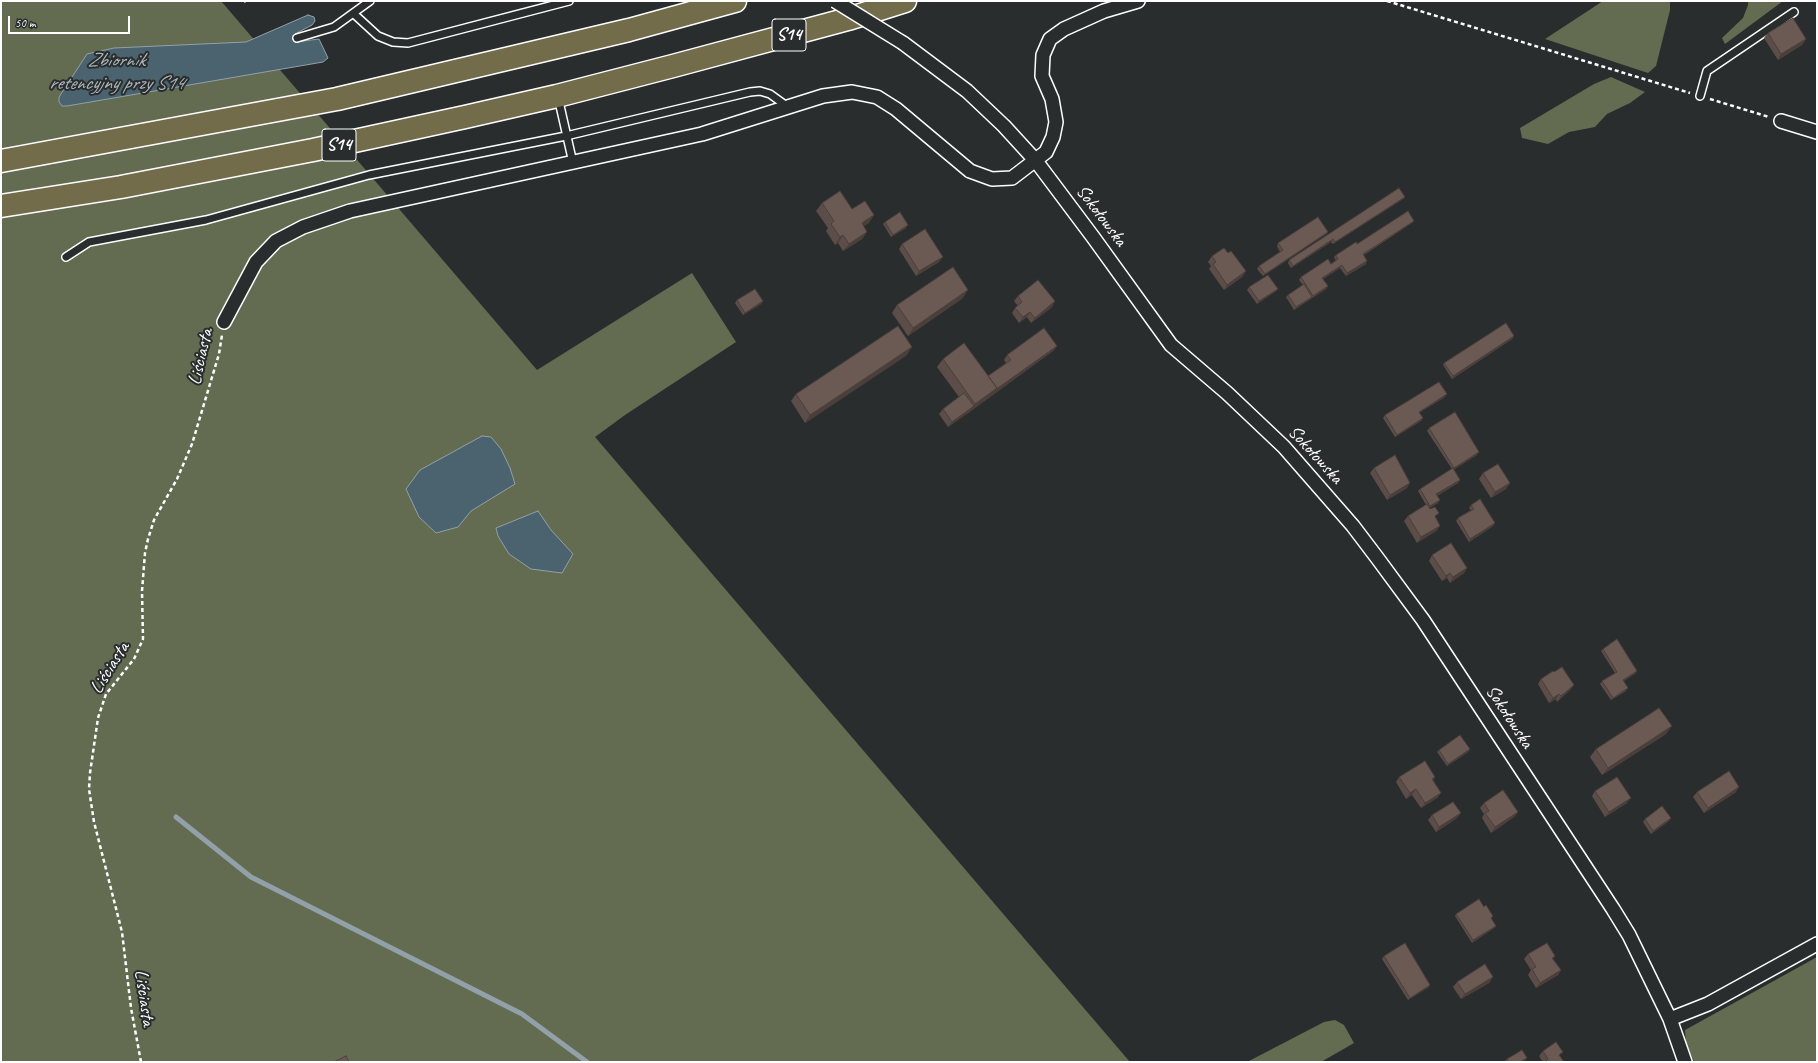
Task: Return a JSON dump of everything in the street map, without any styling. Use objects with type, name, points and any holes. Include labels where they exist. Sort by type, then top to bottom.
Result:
[{"type":"highway","name":"S14","points":[[1,161],[337,99],[629,30],[735,1]]},
{"type":"highway","name":"S14","points":[[1,206],[121,187],[313,150],[557,96],[848,19],[905,1]]},
{"type":"street","name":"Sokołowska","points":[[835,1],[903,43],[967,91],[1004,126],[1036,161],[1171,345],[1233,398],[1284,447],[1353,526],[1410,602],[1613,909],[1670,1019],[1685,1062]]},
{"type":"street","points":[[224,322],[256,262],[276,241],[303,227],[350,211],[702,134],[823,96],[852,92],[877,97],[896,109],[970,171],[992,179],[1012,178],[1046,152],[1053,137],[1056,122],[1052,99],[1042,76],[1043,55],[1050,39],[1064,29],[1104,11],[1138,1]]},
{"type":"street","points":[[1781,121],[1817,132]]},
{"type":"street","points":[[1670,1019],[1708,1004],[1817,944]]},
{"type":"lane","points":[[297,38],[334,27],[370,1]]},
{"type":"lane","points":[[354,14],[378,36],[393,42],[408,43],[569,1]]},
{"type":"lane","points":[[1700,96],[1707,71],[1794,12]]},
{"type":"lane","points":[[66,257],[89,242],[206,220],[369,175],[566,136],[750,92],[760,91],[770,94],[788,107]]},
{"type":"lane","points":[[557,96],[573,163]]},
{"type":"path","points":[[1387,1],[1781,121]]},
{"type":"path","name":"Liściasta","points":[[141,1062],[131,1008],[122,932],[97,835],[89,789],[90,773],[98,718],[106,694],[134,659],[143,639],[142,591],[145,553],[148,539],[154,520],[177,479],[192,444],[219,354],[224,322]]},
{"type":"green space","points":[[1,1],[221,1],[537,370],[692,273],[736,342],[625,415],[595,437],[1130,1062],[1,1062]]},
{"type":"green space","points":[[1603,1],[1670,1],[1670,10],[1656,66],[1648,73],[1545,39]]},
{"type":"green space","points":[[1748,1],[1783,1],[1725,44],[1722,38],[1743,18]]},
{"type":"green space","points":[[1611,77],[1645,92],[1630,103],[1607,114],[1595,127],[1569,132],[1548,144],[1522,138],[1520,128],[1594,84]]},
{"type":"green space","points":[[1817,957],[1817,1062],[1694,1062],[1686,1043],[1685,1030]]},
{"type":"green space","points":[[1335,1020],[1344,1025],[1354,1043],[1321,1062],[1247,1062],[1324,1022]]},
{"type":"water","name":"Zbiornik retencyjny przy S14","points":[[308,15],[314,17],[315,21],[312,25],[295,34],[296,42],[319,39],[328,58],[323,62],[67,106],[62,106],[59,102],[59,97],[87,54],[114,48],[246,42]]},
{"type":"water","points":[[482,436],[491,437],[501,449],[510,468],[515,484],[471,511],[458,527],[436,533],[419,517],[406,489],[420,470]]},
{"type":"water","points":[[538,511],[551,530],[573,554],[562,573],[531,569],[509,554],[498,536],[496,528]]},
{"type":"building","points":[[1793,18],[1806,39],[1781,54],[1768,33]]},
{"type":"building","points":[[1399,188],[1405,197],[1335,242],[1333,239],[1293,266],[1289,260]]},
{"type":"building","points":[[840,191],[852,209],[865,201],[874,215],[862,223],[867,232],[849,244],[843,235],[840,237],[831,224],[834,221],[822,203]]},
{"type":"building","points":[[1408,211],[1414,221],[1363,254],[1367,261],[1347,273],[1342,265],[1322,278],[1328,286],[1313,296],[1301,277],[1328,259],[1331,264],[1338,259],[1336,255],[1356,242],[1357,244]]},
{"type":"building","points":[[900,212],[908,225],[893,235],[885,222]]},
{"type":"building","points":[[1318,217],[1328,232],[1265,274],[1259,266],[1283,250],[1278,243]]},
{"type":"building","points":[[925,229],[943,257],[919,271],[902,244]]},
{"type":"building","points":[[1224,248],[1228,253],[1231,251],[1246,271],[1227,285],[1213,264],[1216,262],[1212,256]]},
{"type":"building","points":[[953,267],[968,290],[913,328],[897,305]]},
{"type":"building","points":[[1268,275],[1278,289],[1259,301],[1249,287]]},
{"type":"building","points":[[1038,280],[1055,301],[1035,318],[1030,312],[1023,317],[1015,308],[1022,302],[1018,296]]},
{"type":"building","points":[[1304,284],[1312,297],[1296,307],[1288,295]]},
{"type":"building","points":[[755,289],[763,301],[745,313],[737,300]]},
{"type":"building","points":[[1506,323],[1514,336],[1453,376],[1444,363]]},
{"type":"building","points":[[898,326],[912,347],[810,415],[796,394]]},
{"type":"building","points":[[1044,328],[1057,346],[995,390],[997,388],[988,376],[1011,360],[1007,355]]},
{"type":"building","points":[[964,343],[997,388],[975,404],[943,359]]},
{"type":"building","points":[[1439,382],[1447,394],[1419,412],[1423,418],[1397,435],[1385,415]]},
{"type":"building","points":[[964,393],[974,406],[952,422],[943,409]]},
{"type":"building","points":[[1455,412],[1479,452],[1454,468],[1429,428]]},
{"type":"building","points":[[1395,455],[1410,483],[1390,495],[1374,468]]},
{"type":"building","points":[[1498,464],[1510,483],[1495,492],[1483,473]]},
{"type":"building","points":[[1453,468],[1460,480],[1436,494],[1440,500],[1430,506],[1420,489]]},
{"type":"building","points":[[1480,499],[1495,523],[1470,539],[1458,518],[1474,509],[1471,505]]},
{"type":"building","points":[[1427,504],[1430,509],[1435,507],[1439,513],[1435,516],[1440,526],[1421,537],[1408,516]]},
{"type":"building","points":[[1451,543],[1467,568],[1453,577],[1450,573],[1446,576],[1432,555]]},
{"type":"building","points":[[1617,639],[1637,671],[1623,680],[1628,688],[1613,698],[1602,681],[1617,672],[1603,649]]},
{"type":"building","points":[[1562,667],[1574,685],[1561,696],[1559,694],[1553,698],[1541,679]]},
{"type":"building","points":[[1659,708],[1672,726],[1608,768],[1596,749]]},
{"type":"building","points":[[1460,735],[1470,749],[1448,764],[1439,750]]},
{"type":"building","points":[[1425,761],[1435,777],[1432,779],[1441,793],[1425,803],[1416,789],[1410,793],[1399,777]]},
{"type":"building","points":[[1729,771],[1739,787],[1708,808],[1697,792]]},
{"type":"building","points":[[1617,777],[1631,798],[1609,812],[1595,791]]},
{"type":"building","points":[[1503,790],[1518,812],[1495,827],[1485,813],[1489,811],[1484,803]]},
{"type":"building","points":[[1453,802],[1461,813],[1439,827],[1432,815]]},
{"type":"building","points":[[1662,806],[1671,818],[1653,831],[1645,819]]},
{"type":"building","points":[[1479,899],[1484,907],[1486,905],[1493,916],[1491,918],[1496,926],[1473,940],[1456,914]]},
{"type":"building","points":[[1405,943],[1430,985],[1410,998],[1384,956]]},
{"type":"building","points":[[1547,943],[1555,956],[1552,958],[1561,970],[1540,983],[1532,969],[1536,967],[1528,954]]},
{"type":"building","points":[[1485,964],[1493,977],[1465,994],[1457,982]]},
{"type":"building","points":[[1556,1042],[1563,1052],[1559,1055],[1564,1062],[1544,1062],[1548,1059],[1543,1051]]},
{"type":"building","points":[[1522,1050],[1527,1058],[1520,1062],[1509,1062],[1507,1059]]},
{"type":"building","points":[[346,1056],[349,1062],[334,1062]]},
{"type":"waterway","points":[[176,817],[251,877],[522,1014],[587,1062]]}]
